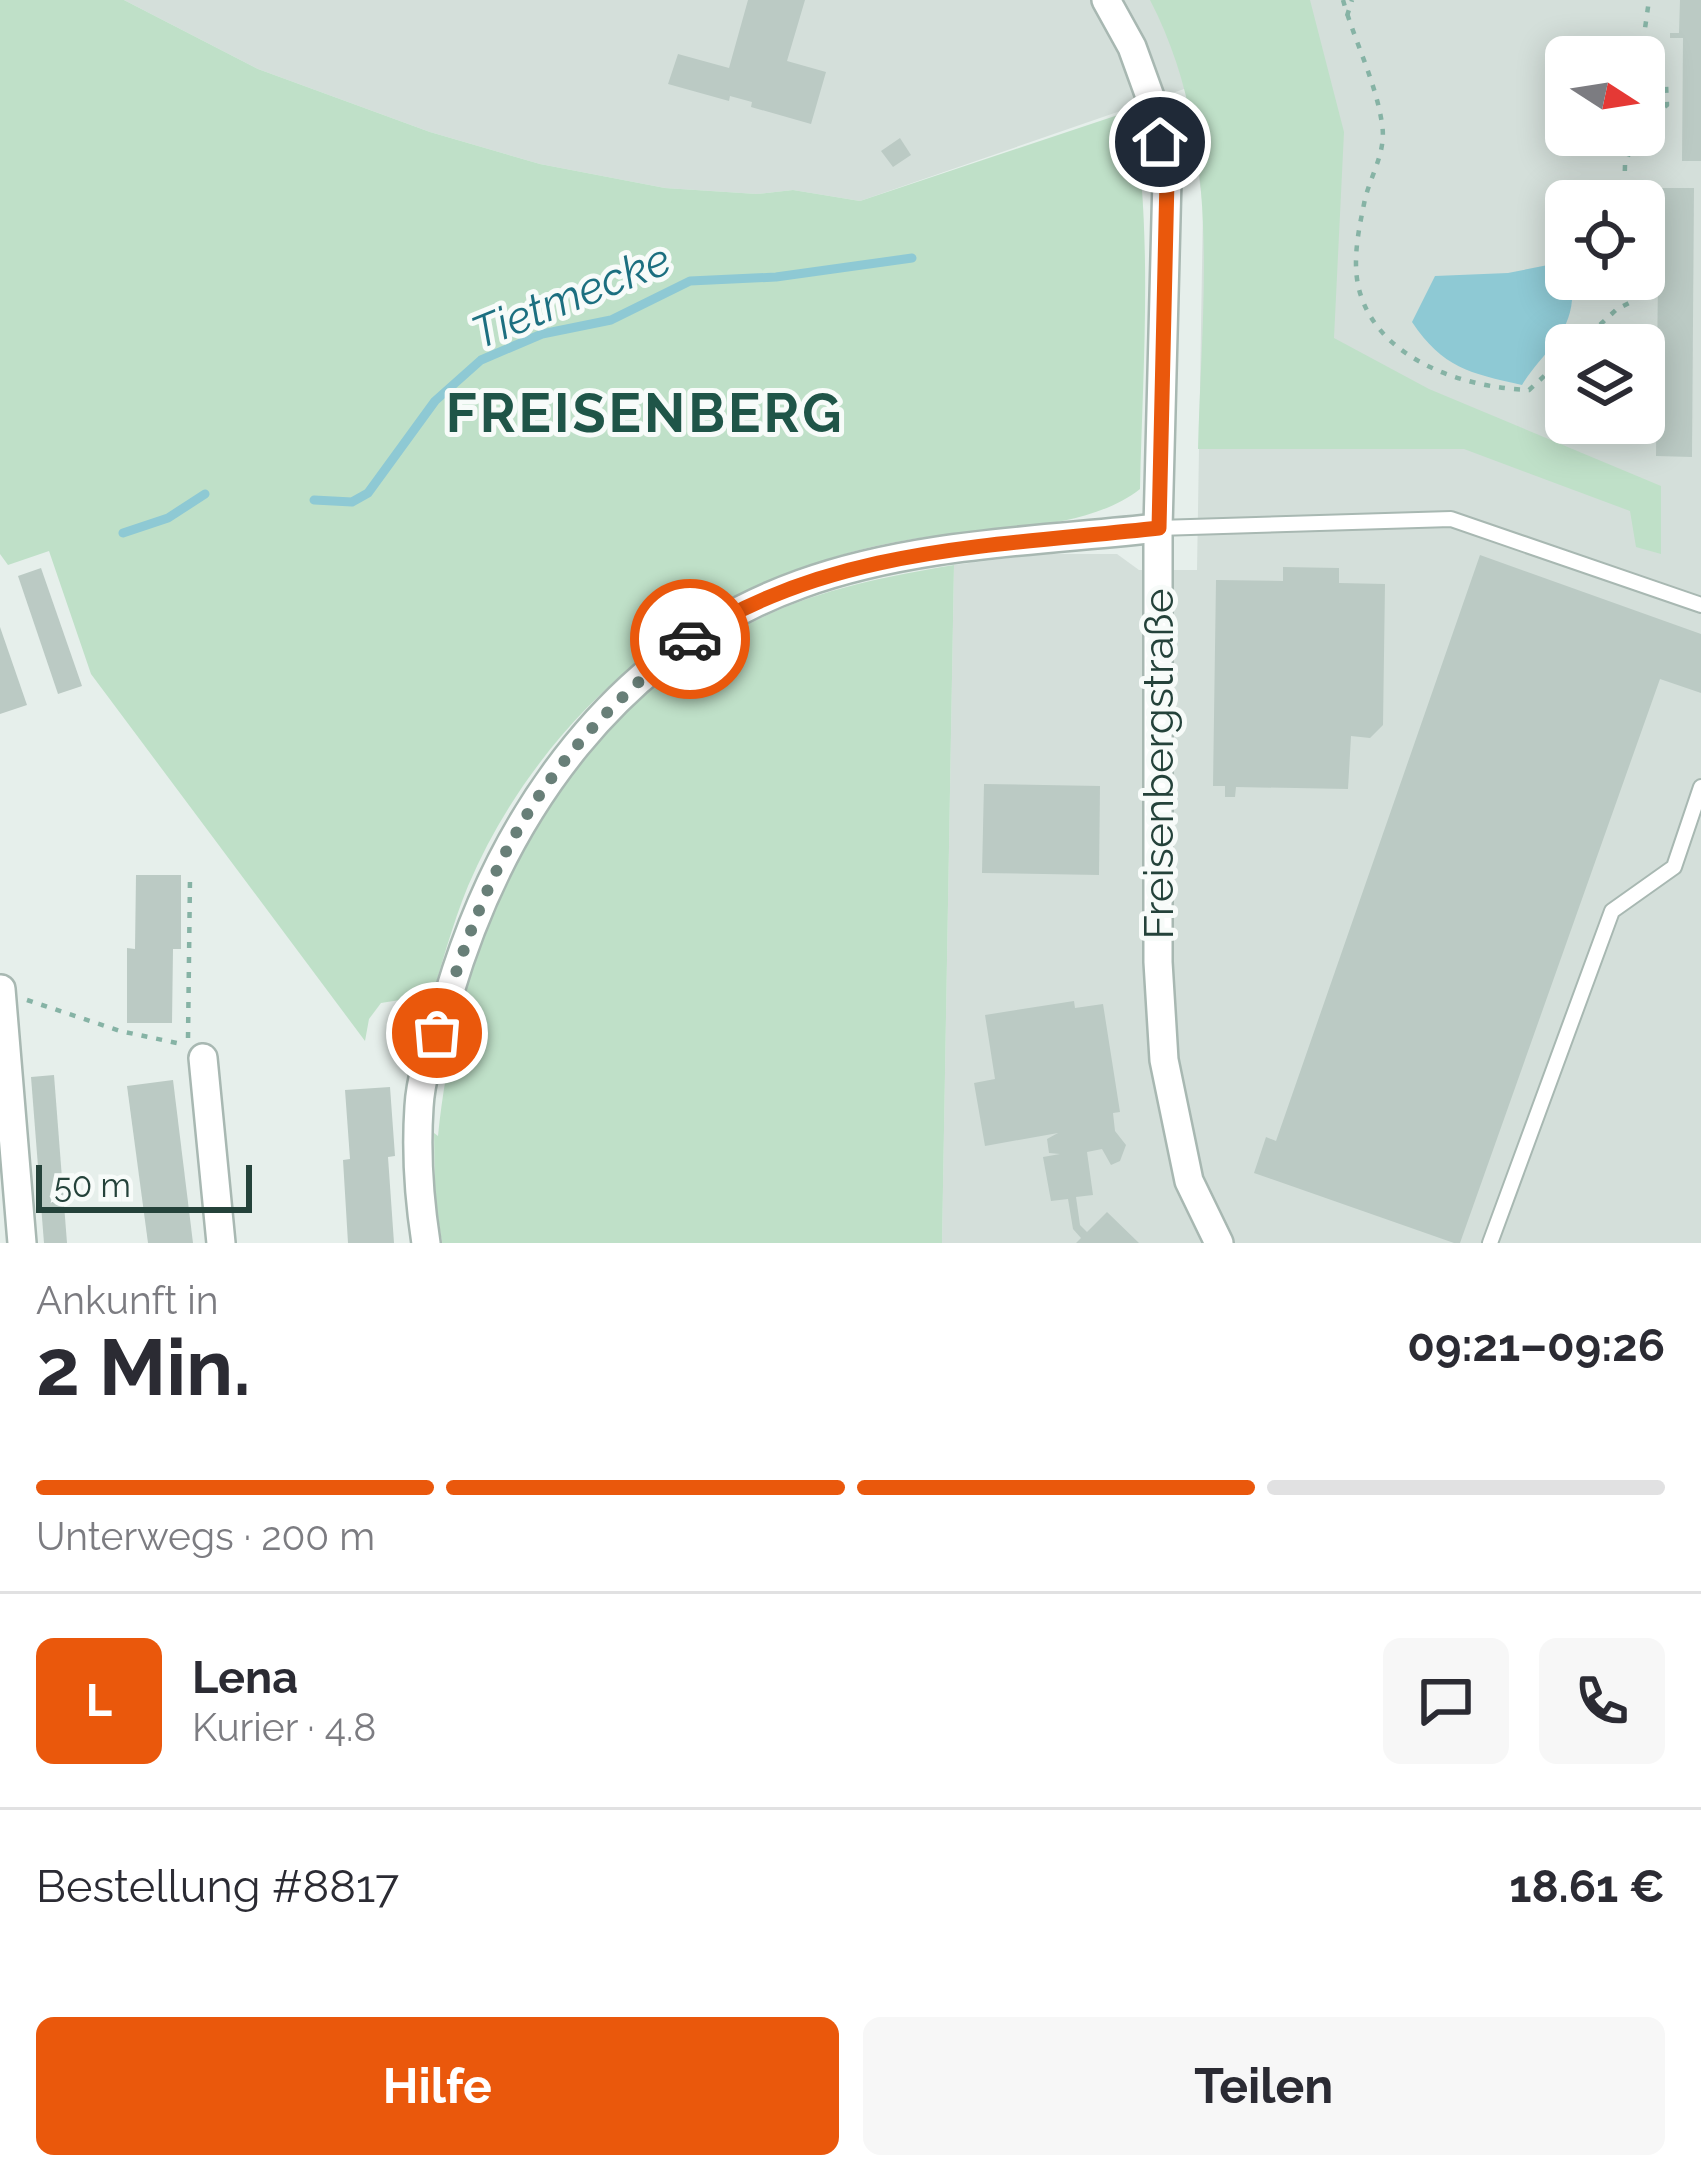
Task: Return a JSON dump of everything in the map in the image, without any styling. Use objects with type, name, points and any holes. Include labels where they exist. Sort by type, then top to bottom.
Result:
[{"type":"street","name":"Freisenbergstraße","points":[[1106,0],[1132,46],[1153,105],[1167,179],[1159,528],[1158,962],[1164,1060],[1189,1180],[1219,1243]]},
{"type":"street","points":[[425,1243],[419,1199],[419,1105],[476,910],[514,831],[551,772],[640,678],[693,637],[741,609],[820,578],[895,557],[1159,528]]},
{"type":"street","points":[[1,989],[22,1243]]},
{"type":"street","points":[[195,1051],[221,1243]]},
{"type":"lane","points":[[1159,528],[1451,519],[1701,605]]},
{"type":"lane","points":[[1490,1243],[1612,911],[1674,867],[1701,787]]},
{"type":"path","points":[[1343,0],[1383,126],[1356,250],[1361,296],[1384,337],[1444,374],[1487,388],[1529,390],[1545,375]]},
{"type":"path","points":[[1347,16],[1352,0]]},
{"type":"path","points":[[1644,36],[1649,0]]},
{"type":"path","points":[[1600,324],[1633,300]]},
{"type":"path","points":[[1,989],[195,1051],[190,878]]},
{"type":"shaded area","points":[[124,0],[1701,0],[1701,1243],[942,1243],[954,565],[1040,554],[1117,554],[1139,570],[1197,570],[1203,207],[1187,88],[860,201],[793,190],[757,194],[665,188],[540,164],[430,132],[258,69]]},
{"type":"green space","points":[[0,0],[124,0],[258,69],[430,132],[540,164],[665,188],[757,194],[793,190],[860,201],[1133,110],[1145,251],[1140,489],[1118,503],[1063,521],[913,539],[840,555],[771,580],[706,614],[646,655],[591,704],[543,759],[502,820],[462,901],[429,1007],[412,998],[381,1003],[369,1019],[365,1041],[91,674],[49,551],[8,565],[0,554]]},
{"type":"green space","points":[[1150,0],[1310,0],[1344,132],[1334,338],[1429,389],[1545,438],[1545,444],[1561,444],[1661,486],[1661,554],[1636,547],[1630,511],[1464,449],[1198,449],[1203,220],[1189,108]]},
{"type":"green space","points":[[954,565],[942,1243],[442,1243],[435,1197],[434,1133],[438,1136],[449,1060],[468,984],[495,911],[529,841],[571,777],[621,718],[679,668],[745,626],[821,594]]},
{"type":"water","points":[[1545,266],[1545,300],[1572,300],[1566,324],[1545,324],[1545,355],[1522,385],[1487,377],[1446,359],[1412,322],[1435,276],[1508,273]]},
{"type":"building","points":[[748,0],[805,0],[787,61],[826,72],[811,124],[751,107],[752,102],[730,96],[729,101],[668,84],[678,54],[729,68]]},
{"type":"building","points":[[1680,0],[1701,0],[1701,161],[1682,161],[1683,38],[1670,38],[1670,33],[1679,33]]},
{"type":"building","points":[[900,138],[911,155],[893,167],[881,151]]},
{"type":"building","points":[[1665,188],[1694,188],[1692,457],[1656,456],[1656,444],[1665,444],[1665,324],[1657,324],[1658,300],[1665,300]]},
{"type":"building","points":[[1480,555],[1701,634],[1701,693],[1660,679],[1460,1243],[1454,1243],[1254,1173],[1266,1137],[1276,1141]]},
{"type":"building","points":[[1283,567],[1339,568],[1339,583],[1385,584],[1383,725],[1370,738],[1351,736],[1348,789],[1236,787],[1235,797],[1225,797],[1225,786],[1213,786],[1216,580],[1283,581]]},
{"type":"building","points":[[41,568],[82,686],[58,694],[18,576]]},
{"type":"building","points":[[0,627],[27,705],[0,714]]},
{"type":"building","points":[[984,784],[1100,786],[1099,875],[982,873]]},
{"type":"building","points":[[136,875],[181,875],[181,949],[173,949],[172,1023],[127,1023],[127,948],[135,949]]},
{"type":"building","points":[[1074,1001],[1075,1008],[1103,1004],[1120,1112],[1113,1113],[1115,1131],[1126,1145],[1120,1161],[1111,1165],[1102,1149],[1087,1152],[1093,1195],[1076,1197],[1080,1225],[1087,1232],[1107,1212],[1139,1243],[1076,1243],[1081,1238],[1073,1229],[1068,1199],[1051,1201],[1043,1157],[1060,1154],[1049,1153],[1047,1139],[1058,1133],[985,1146],[974,1083],[995,1079],[985,1015]]},
{"type":"building","points":[[54,1075],[67,1243],[44,1243],[31,1077]]},
{"type":"building","points":[[173,1080],[193,1243],[148,1243],[127,1086]]},
{"type":"building","points":[[390,1087],[395,1156],[388,1157],[394,1243],[348,1243],[343,1160],[350,1159],[345,1090]]},
{"type":"waterway","name":"Tietmecke","points":[[314,500],[352,502],[368,493],[435,401],[481,360],[542,334],[611,320],[690,281],[776,277],[912,258]]},
{"type":"waterway","name":"Tietmecke","points":[[123,533],[168,518],[205,494]]},
{"type":"way so far","points":[[437,1033],[484,892],[551,772],[640,678],[690,639]]},
{"type":"district","name":"FREISENBERG","points":[[645,413]]},
{"type":"route","points":[[690,639],[741,609],[802,584],[895,557],[1159,528],[1167,179],[1160,142]]}]
